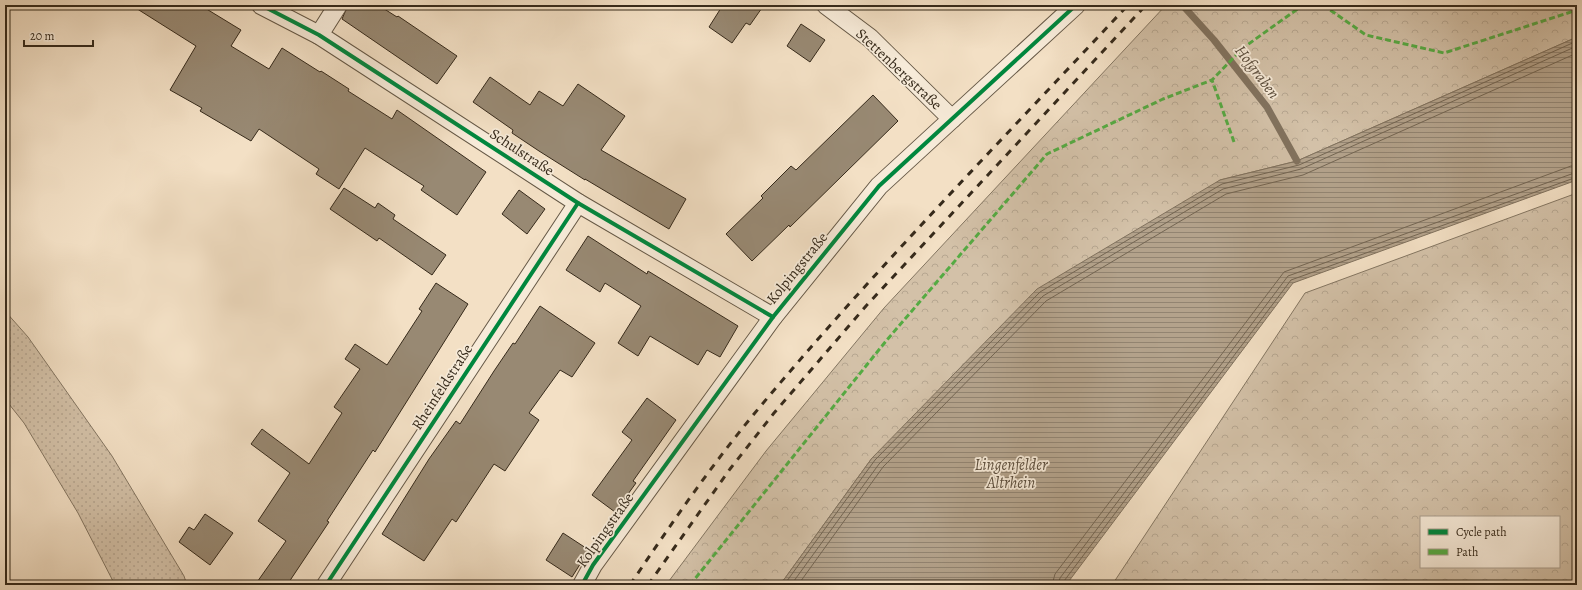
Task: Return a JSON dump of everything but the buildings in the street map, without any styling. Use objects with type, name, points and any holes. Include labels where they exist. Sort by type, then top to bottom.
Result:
[{"type":"street","name":"Schulstraße","points":[[261,5],[319,35],[578,203],[773,316]]},
{"type":"street","points":[[319,35],[338,5]]},
{"type":"street","name":"Stettenbergstraße","points":[[826,5],[870,38],[952,119]]},
{"type":"street","name":"Kolpingstraße","points":[[582,585],[593,565],[773,316],[879,186],[1076,5]]},
{"type":"street","name":"Rheinfeldstraße","points":[[326,585],[578,203]]},
{"type":"green space","points":[[1166,5],[1577,5],[1577,37],[1297,161],[1220,180],[872,458],[780,585],[666,585],[766,451],[884,308]]},
{"type":"green space","points":[[1577,193],[1577,585],[1112,585],[1305,293]]},
{"type":"green space","points":[[5,311],[28,337],[112,456],[184,576],[187,585],[115,585],[78,513],[24,423],[5,399]]},
{"type":"water","name":"Lingenfelder Altrhein","points":[[1577,37],[1577,180],[1293,283],[1066,585],[780,585],[872,458],[1037,289],[1220,180],[1297,161]]},
{"type":"waterway","name":"Hofgraben","points":[[1185,8],[1214,40],[1267,107],[1297,161]]},
{"type":"railway","points":[[630,585],[708,473],[759,408],[803,356],[894,254],[1128,5]]},
{"type":"railway","points":[[648,585],[730,469],[774,413],[866,306],[1146,5]]},
{"type":"marked path","points":[[1234,142],[1212,80],[1243,48],[1303,5]]},
{"type":"marked path","points":[[1323,5],[1366,35],[1444,53],[1577,10]]},
{"type":"marked path","points":[[690,585],[886,341],[1047,154],[1163,99],[1212,80]]},
{"type":"cycle path","points":[[261,5],[319,35],[578,203],[773,317]]},
{"type":"cycle path","points":[[582,585],[593,565],[773,317],[879,186],[1076,5]]},
{"type":"cycle path","points":[[326,585],[578,203]]}]
